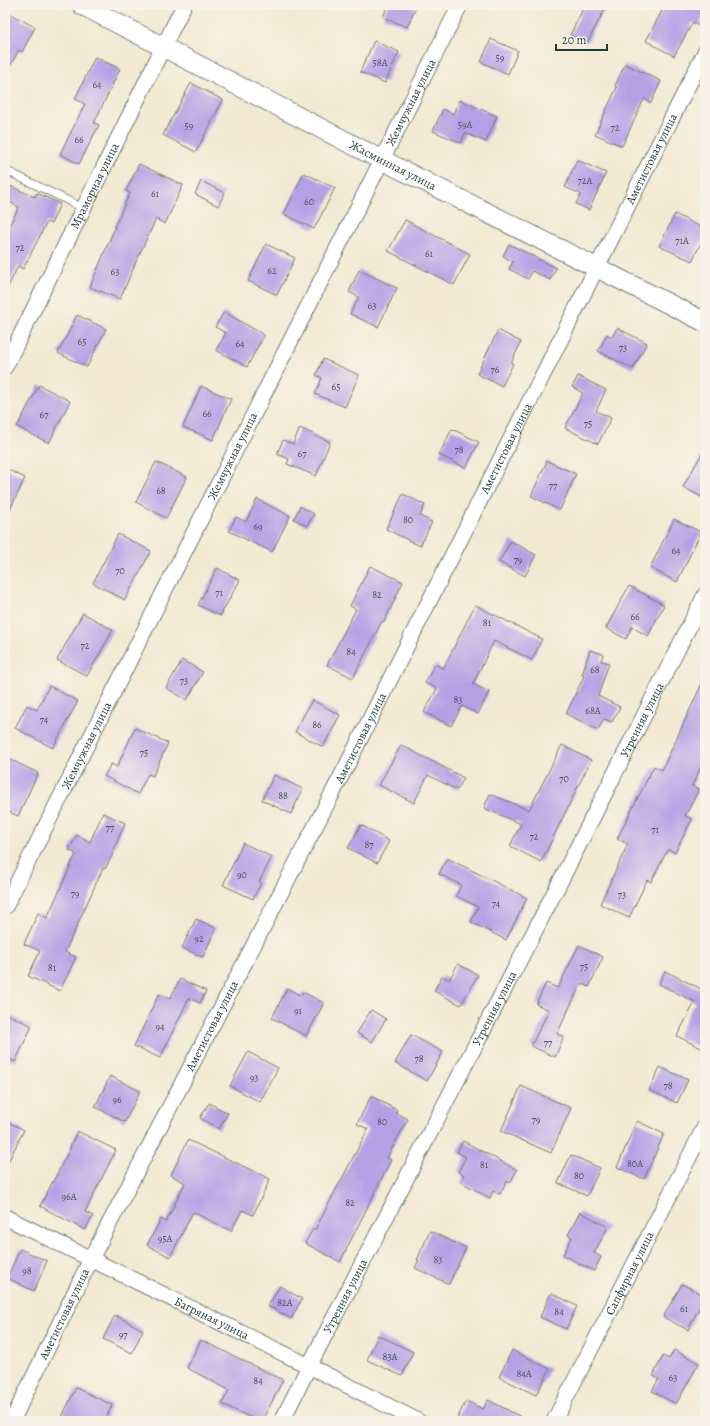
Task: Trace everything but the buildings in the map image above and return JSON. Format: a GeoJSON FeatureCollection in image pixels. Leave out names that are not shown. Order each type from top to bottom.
{"type":"FeatureCollection","features":[{"type":"Feature","properties":{"kind":"street","name":"Жасминная улица"},"geometry":{"type":"LineString","coordinates":[[82,5],[382,160],[705,322]]}},
{"type":"Feature","properties":{"kind":"street","name":"Мраморная улица"},"geometry":{"type":"LineString","coordinates":[[5,367],[184,5]]}},
{"type":"Feature","properties":{"kind":"street","name":"Жемчужная улица"},"geometry":{"type":"LineString","coordinates":[[5,907],[460,5]]}},
{"type":"Feature","properties":{"kind":"street","name":"Аметистовая улица"},"geometry":{"type":"LineString","coordinates":[[12,1421],[91,1259],[346,767],[705,52]]}},
{"type":"Feature","properties":{"kind":"street","name":"Утренняя улица"},"geometry":{"type":"LineString","coordinates":[[282,1421],[309,1366],[561,880],[705,595]]}},
{"type":"Feature","properties":{"kind":"street","name":"Сапфирная улица"},"geometry":{"type":"LineString","coordinates":[[554,1421],[705,1126]]}},
{"type":"Feature","properties":{"kind":"street","name":"Багряная улица"},"geometry":{"type":"LineString","coordinates":[[5,1218],[309,1366],[418,1421]]}},
{"type":"Feature","properties":{"kind":"lane"},"geometry":{"type":"LineString","coordinates":[[5,170],[83,208]]}}]}
